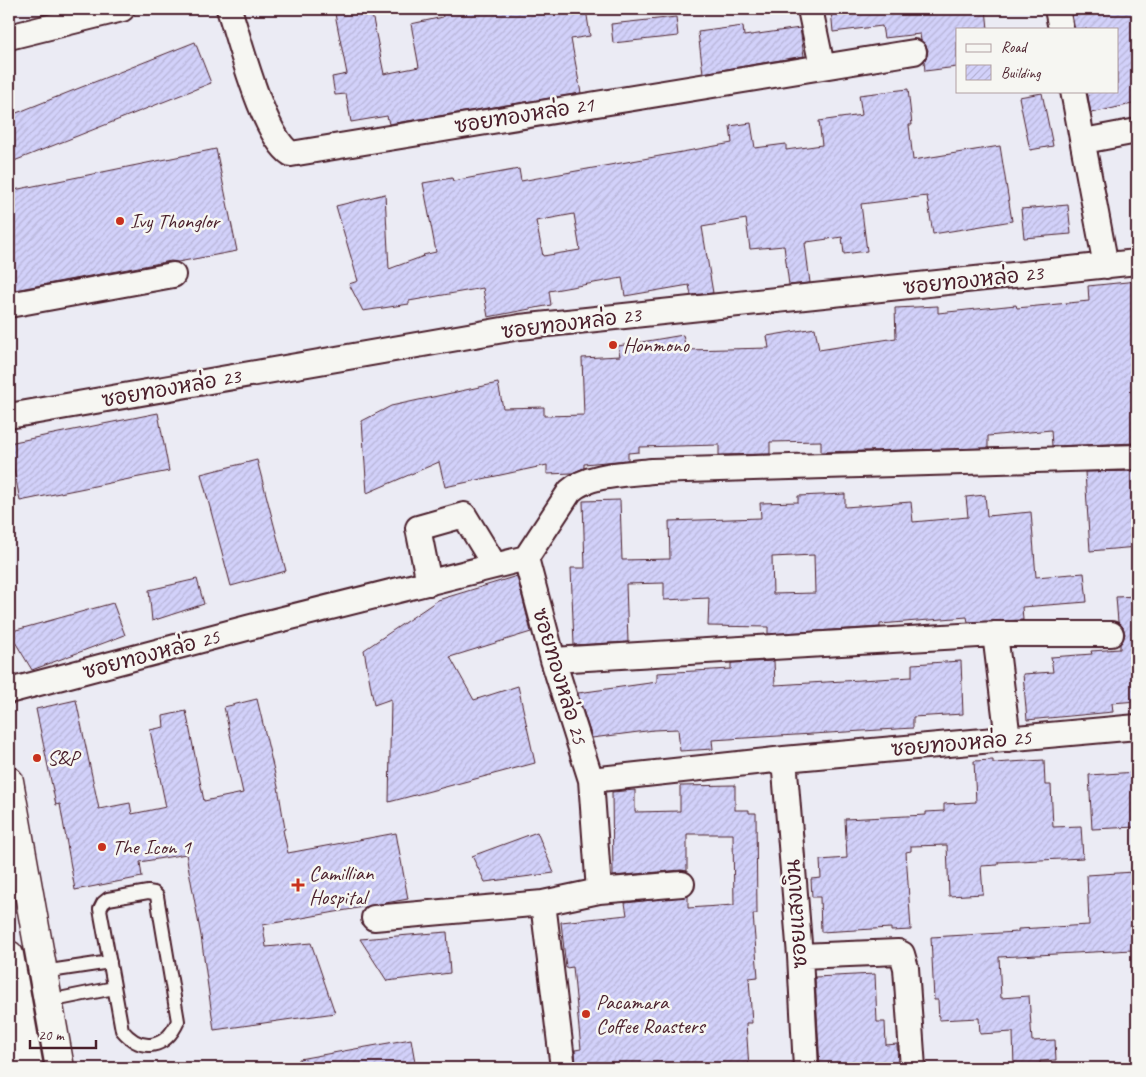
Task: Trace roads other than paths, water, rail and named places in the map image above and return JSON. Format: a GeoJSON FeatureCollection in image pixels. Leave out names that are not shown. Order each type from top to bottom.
{"type":"FeatureCollection","features":[{"type":"Feature","properties":{"kind":"main road"},"geometry":{"type":"LineString","coordinates":[[9,781],[60,1068]]}},
{"type":"Feature","properties":{"kind":"main road"},"geometry":{"type":"LineString","coordinates":[[28,1068],[11,966],[43,972]]}},
{"type":"Feature","properties":{"kind":"main road"},"geometry":{"type":"LineString","coordinates":[[18,1006],[48,1001]]}},
{"type":"Feature","properties":{"kind":"street"},"geometry":{"type":"LineString","coordinates":[[9,37],[122,9]]}},
{"type":"Feature","properties":{"kind":"street","name":"ซอยทองหล่อ 21"},"geometry":{"type":"LineString","coordinates":[[229,9],[258,99],[280,144],[292,154],[914,52]]}},
{"type":"Feature","properties":{"kind":"street"},"geometry":{"type":"LineString","coordinates":[[810,9],[822,66]]}},
{"type":"Feature","properties":{"kind":"street"},"geometry":{"type":"LineString","coordinates":[[1056,9],[1061,28]]}},
{"type":"Feature","properties":{"kind":"street"},"geometry":{"type":"LineString","coordinates":[[1073,92],[1084,141],[1106,266]]}},
{"type":"Feature","properties":{"kind":"street"},"geometry":{"type":"LineString","coordinates":[[1084,141],[1137,131]]}},
{"type":"Feature","properties":{"kind":"street","name":"ซอยทองหล่อ 23"},"geometry":{"type":"LineString","coordinates":[[9,416],[520,327],[1137,262]]}},
{"type":"Feature","properties":{"kind":"street"},"geometry":{"type":"LineString","coordinates":[[9,306],[172,275]]}},
{"type":"Feature","properties":{"kind":"street"},"geometry":{"type":"LineString","coordinates":[[526,558],[570,490],[577,484],[613,475],[652,471],[1137,457]]}},
{"type":"Feature","properties":{"kind":"street"},"geometry":{"type":"LineString","coordinates":[[429,582],[418,528],[464,515],[495,566]]}},
{"type":"Feature","properties":{"kind":"street","name":"ซอยทองหล่อ 25"},"geometry":{"type":"LineString","coordinates":[[9,691],[526,558],[553,660],[591,780],[784,759],[1137,727]]}},
{"type":"Feature","properties":{"kind":"street"},"geometry":{"type":"LineString","coordinates":[[995,634],[1008,739]]}},
{"type":"Feature","properties":{"kind":"street"},"geometry":{"type":"LineString","coordinates":[[553,660],[995,634],[1111,634]]}},
{"type":"Feature","properties":{"kind":"street","name":"ซอยแสงเงิน"},"geometry":{"type":"LineString","coordinates":[[784,759],[800,956],[806,1068]]}},
{"type":"Feature","properties":{"kind":"street"},"geometry":{"type":"LineString","coordinates":[[591,780],[599,891]]}},
{"type":"Feature","properties":{"kind":"street"},"geometry":{"type":"LineString","coordinates":[[374,918],[543,903],[599,891],[682,884]]}},
{"type":"Feature","properties":{"kind":"street"},"geometry":{"type":"LineString","coordinates":[[543,903],[563,1068]]}},
{"type":"Feature","properties":{"kind":"street"},"geometry":{"type":"LineString","coordinates":[[800,956],[898,952],[902,954],[906,968],[913,1068]]}},
{"type":"Feature","properties":{"kind":"lane"},"geometry":{"type":"LineString","coordinates":[[148,892],[154,893],[157,896],[178,1021],[175,1029],[162,1042],[154,1046],[144,1045],[128,1037],[122,1030],[110,962],[100,908],[103,903],[108,899],[148,892]]}},
{"type":"Feature","properties":{"kind":"lane"},"geometry":{"type":"LineString","coordinates":[[43,972],[110,962]]}},
{"type":"Feature","properties":{"kind":"lane"},"geometry":{"type":"LineString","coordinates":[[48,1001],[114,988]]}},
{"type":"Feature","properties":{"kind":"place","name":"Ivy Thonglor"},"geometry":{"type":"Point","coordinates":[120,221]}},
{"type":"Feature","properties":{"kind":"place","name":"Honmono"},"geometry":{"type":"Point","coordinates":[613,345]}},
{"type":"Feature","properties":{"kind":"place","name":"S&P"},"geometry":{"type":"Point","coordinates":[37,758]}},
{"type":"Feature","properties":{"kind":"place","name":"The Icon 1"},"geometry":{"type":"Point","coordinates":[102,847]}},
{"type":"Feature","properties":{"kind":"place","name":"Camillian Hospital"},"geometry":{"type":"Point","coordinates":[298,885]}},
{"type":"Feature","properties":{"kind":"place","name":"Pacamara Coffee Roasters"},"geometry":{"type":"Point","coordinates":[586,1014]}}]}
